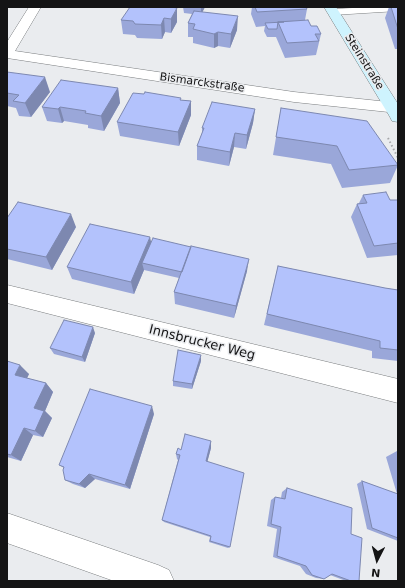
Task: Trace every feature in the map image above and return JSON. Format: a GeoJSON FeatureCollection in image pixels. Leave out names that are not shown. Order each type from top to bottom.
{"type":"FeatureCollection","features":[{"type":"Feature","properties":{"kind":"main road","name":"Steinstraße"},"geometry":{"type":"LineString","coordinates":[[331,10],[396,111]]}},
{"type":"Feature","properties":{"kind":"street"},"geometry":{"type":"LineString","coordinates":[[7,54],[35,7]]}},
{"type":"Feature","properties":{"kind":"street","name":"Bismarckstraße"},"geometry":{"type":"LineString","coordinates":[[7,54],[396,111]]}},
{"type":"Feature","properties":{"kind":"street","name":"Innsbrucker Weg"},"geometry":{"type":"LineString","coordinates":[[7,294],[398,391]]}},
{"type":"Feature","properties":{"kind":"street"},"geometry":{"type":"LineString","coordinates":[[7,528],[158,581]]}},
{"type":"Feature","properties":{"kind":"lane"},"geometry":{"type":"LineString","coordinates":[[331,10],[398,8]]}},
{"type":"Feature","properties":{"kind":"building"},"geometry":{"type":"Polygon","coordinates":[[[130,7],[177,8],[171,19],[164,18],[161,25],[135,24],[133,21],[121,20],[130,7]]]}},
{"type":"Feature","properties":{"kind":"building"},"geometry":{"type":"Polygon","coordinates":[[[255,7],[306,7],[307,9],[257,12],[255,7]]]}},
{"type":"Feature","properties":{"kind":"building"},"geometry":{"type":"Polygon","coordinates":[[[391,7],[398,7],[398,29],[391,7]]]}},
{"type":"Feature","properties":{"kind":"building"},"geometry":{"type":"Polygon","coordinates":[[[194,11],[238,16],[231,34],[218,32],[214,34],[193,29],[195,24],[188,23],[194,11]]]}},
{"type":"Feature","properties":{"kind":"building"},"geometry":{"type":"Polygon","coordinates":[[[308,20],[311,26],[317,26],[321,34],[315,34],[319,41],[287,43],[278,22],[308,20]]]}},
{"type":"Feature","properties":{"kind":"building"},"geometry":{"type":"Polygon","coordinates":[[[278,22],[277,29],[268,29],[265,23],[278,22]]]}},
{"type":"Feature","properties":{"kind":"building"},"geometry":{"type":"Polygon","coordinates":[[[7,72],[45,77],[25,103],[13,101],[19,95],[7,93],[7,72]]]}},
{"type":"Feature","properties":{"kind":"building"},"geometry":{"type":"Polygon","coordinates":[[[61,80],[118,88],[101,116],[85,113],[86,111],[60,107],[58,109],[42,107],[61,80]]]}},
{"type":"Feature","properties":{"kind":"building"},"geometry":{"type":"Polygon","coordinates":[[[145,92],[191,101],[178,132],[117,122],[133,93],[144,94],[145,92]]]}},
{"type":"Feature","properties":{"kind":"building"},"geometry":{"type":"Polygon","coordinates":[[[212,102],[255,109],[247,135],[235,133],[230,152],[197,146],[212,102]]]}},
{"type":"Feature","properties":{"kind":"building"},"geometry":{"type":"Polygon","coordinates":[[[281,108],[367,121],[398,165],[349,170],[337,146],[276,137],[281,108]]]}},
{"type":"Feature","properties":{"kind":"building"},"geometry":{"type":"Polygon","coordinates":[[[386,192],[390,200],[398,200],[398,243],[374,246],[357,204],[367,203],[363,195],[386,192]]]}},
{"type":"Feature","properties":{"kind":"building"},"geometry":{"type":"Polygon","coordinates":[[[18,202],[71,214],[46,257],[7,249],[7,218],[18,202]]]}},
{"type":"Feature","properties":{"kind":"building"},"geometry":{"type":"Polygon","coordinates":[[[90,224],[150,237],[131,282],[67,267],[90,224]]]}},
{"type":"Feature","properties":{"kind":"building"},"geometry":{"type":"Polygon","coordinates":[[[153,238],[191,247],[182,272],[142,263],[153,238]]]}},
{"type":"Feature","properties":{"kind":"building"},"geometry":{"type":"Polygon","coordinates":[[[191,246],[249,259],[236,306],[174,292],[191,246]]]}},
{"type":"Feature","properties":{"kind":"building"},"geometry":{"type":"Polygon","coordinates":[[[278,266],[398,290],[398,350],[380,348],[380,341],[267,314],[278,266]]]}},
{"type":"Feature","properties":{"kind":"building"},"geometry":{"type":"Polygon","coordinates":[[[64,320],[93,327],[82,357],[50,348],[64,320]]]}},
{"type":"Feature","properties":{"kind":"building"},"geometry":{"type":"Polygon","coordinates":[[[178,350],[201,355],[192,384],[173,381],[178,350]]]}},
{"type":"Feature","properties":{"kind":"building"},"geometry":{"type":"Polygon","coordinates":[[[7,361],[20,365],[15,375],[46,383],[34,408],[44,411],[35,431],[24,428],[11,455],[7,454],[7,361]]]}},
{"type":"Feature","properties":{"kind":"building"},"geometry":{"type":"Polygon","coordinates":[[[90,389],[152,406],[125,485],[89,474],[79,484],[65,480],[63,470],[64,467],[59,465],[90,389]]]}},
{"type":"Feature","properties":{"kind":"building"},"geometry":{"type":"Polygon","coordinates":[[[185,434],[211,441],[206,461],[244,473],[230,547],[210,541],[211,536],[162,520],[180,455],[176,454],[178,448],[181,450],[185,434]]]}},
{"type":"Feature","properties":{"kind":"building"},"geometry":{"type":"Polygon","coordinates":[[[362,481],[398,494],[398,538],[372,528],[362,481]]]}},
{"type":"Feature","properties":{"kind":"building"},"geometry":{"type":"Polygon","coordinates":[[[287,488],[352,508],[351,534],[362,538],[359,581],[351,581],[332,574],[324,579],[312,575],[306,566],[277,556],[281,527],[271,524],[275,497],[285,499],[287,488]]]}}]}
